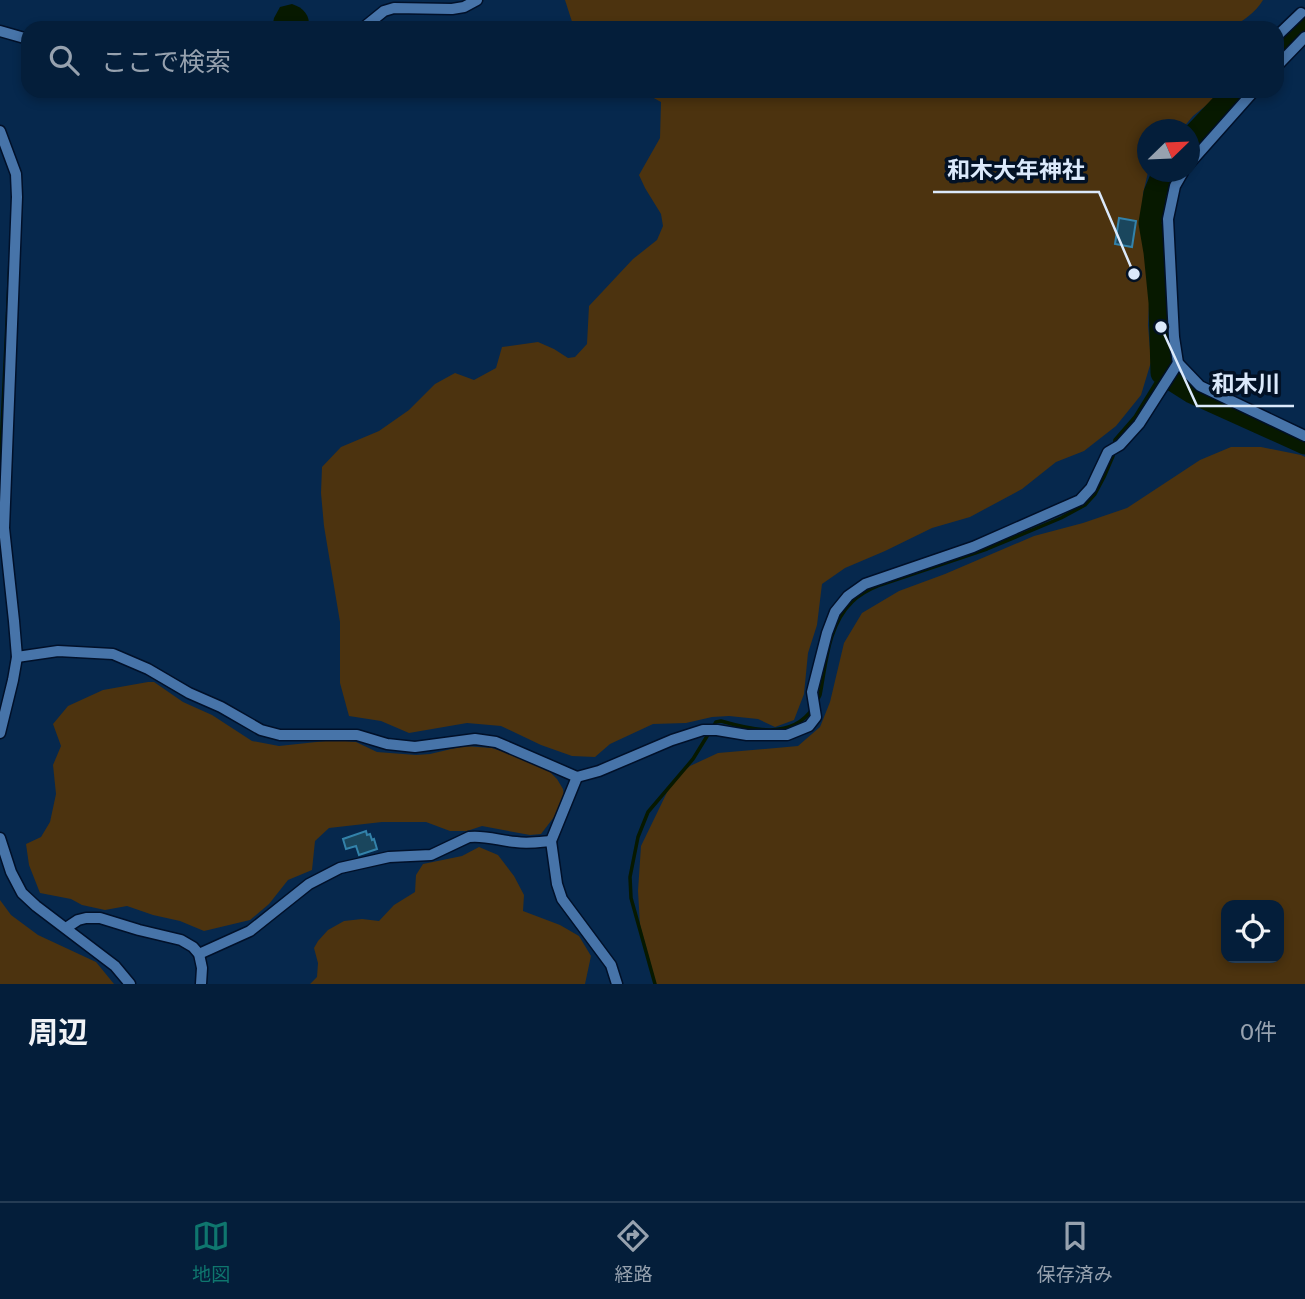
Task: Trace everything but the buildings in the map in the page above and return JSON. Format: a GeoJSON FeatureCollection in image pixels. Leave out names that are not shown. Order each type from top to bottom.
{"type":"FeatureCollection","features":[{"type":"Feature","properties":{"kind":"street"},"geometry":{"type":"LineString","coordinates":[[372,21],[384,11],[394,8],[452,9],[477,0]]}},
{"type":"Feature","properties":{"kind":"street"},"geometry":{"type":"LineString","coordinates":[[1284,29],[1301,13]]}},
{"type":"Feature","properties":{"kind":"street"},"geometry":{"type":"LineString","coordinates":[[0,31],[21,36]]}},
{"type":"Feature","properties":{"kind":"street"},"geometry":{"type":"LineString","coordinates":[[1284,55],[1305,37]]}},
{"type":"Feature","properties":{"kind":"street"},"geometry":{"type":"LineString","coordinates":[[1200,151],[1248,98]]}},
{"type":"Feature","properties":{"kind":"street"},"geometry":{"type":"LineString","coordinates":[[0,131],[16,174],[17,197],[4,528],[16,657],[0,733]]}},
{"type":"Feature","properties":{"kind":"street"},"geometry":{"type":"LineString","coordinates":[[16,657],[58,651],[113,654],[148,669],[261,730],[280,735],[357,735],[387,744],[415,747],[475,739],[496,742],[577,776],[599,771],[672,740],[704,730],[747,735],[787,735],[809,726],[814,720],[812,692],[827,633],[835,612],[848,596],[865,584],[973,547],[1074,504],[1091,488],[1108,452],[1120,446],[1139,424],[1176,366],[1168,219],[1177,182]]}},
{"type":"Feature","properties":{"kind":"street"},"geometry":{"type":"LineString","coordinates":[[1176,366],[1200,386],[1305,436]]}},
{"type":"Feature","properties":{"kind":"street"},"geometry":{"type":"LineString","coordinates":[[577,776],[551,841],[557,884],[562,898],[611,965],[617,984]]}},
{"type":"Feature","properties":{"kind":"street"},"geometry":{"type":"LineString","coordinates":[[199,954],[250,931],[309,884],[340,868],[389,857],[431,855],[469,837],[495,838],[517,843],[551,841]]}},
{"type":"Feature","properties":{"kind":"street"},"geometry":{"type":"LineString","coordinates":[[0,838],[11,872],[22,893],[114,966],[130,984]]}},
{"type":"Feature","properties":{"kind":"street"},"geometry":{"type":"LineString","coordinates":[[66,928],[78,920],[100,918],[181,940],[199,954],[201,984]]}},
{"type":"Feature","properties":{"kind":"shaded area"},"geometry":{"type":"Polygon","coordinates":[[[565,0],[1263,0],[1240,21],[572,21],[565,0]]]}},
{"type":"Feature","properties":{"kind":"shaded area"},"geometry":{"type":"Polygon","coordinates":[[[292,4],[305,13],[308,21],[273,21],[280,7],[292,4]]]}},
{"type":"Feature","properties":{"kind":"shaded area"},"geometry":{"type":"Polygon","coordinates":[[[654,98],[1215,98],[1190,119],[1137,119],[1137,182],[1146,182],[1142,222],[1150,284],[1148,325],[1151,362],[1141,395],[1116,426],[1084,451],[1056,462],[1022,489],[970,517],[932,528],[845,568],[822,584],[817,625],[808,653],[804,694],[794,720],[775,727],[758,719],[729,716],[686,723],[653,724],[610,744],[595,757],[572,756],[501,726],[467,723],[409,733],[381,721],[349,716],[340,683],[340,622],[324,526],[322,467],[341,447],[379,431],[409,410],[435,384],[455,373],[474,380],[496,368],[502,347],[538,342],[568,358],[575,357],[587,344],[589,306],[633,259],[657,240],[663,226],[661,214],[639,175],[660,138],[661,102],[654,98]]]}},
{"type":"Feature","properties":{"kind":"shaded area"},"geometry":{"type":"Polygon","coordinates":[[[1231,447],[1261,447],[1305,457],[1305,984],[656,984],[640,925],[638,891],[641,846],[673,780],[690,766],[718,753],[798,746],[820,727],[830,702],[844,643],[862,613],[899,591],[1034,536],[1127,508],[1200,460],[1231,447]]]}},
{"type":"Feature","properties":{"kind":"shaded area"},"geometry":{"type":"Polygon","coordinates":[[[154,682],[183,702],[212,715],[252,741],[279,746],[335,740],[356,742],[377,752],[416,755],[464,746],[492,748],[546,768],[557,779],[564,796],[554,817],[541,834],[530,835],[482,826],[467,831],[450,831],[426,822],[382,822],[329,828],[315,841],[312,870],[288,880],[269,904],[250,920],[204,931],[127,906],[105,910],[40,893],[29,865],[26,844],[41,837],[50,822],[56,794],[53,765],[61,746],[53,724],[68,706],[103,690],[154,682]]]}},
{"type":"Feature","properties":{"kind":"shaded area"},"geometry":{"type":"Polygon","coordinates":[[[479,847],[498,855],[514,876],[524,895],[523,911],[560,925],[579,936],[591,956],[585,984],[310,984],[317,977],[318,963],[314,948],[328,930],[344,921],[379,921],[394,905],[415,892],[416,875],[423,864],[462,856],[479,847]]]}},
{"type":"Feature","properties":{"kind":"shaded area"},"geometry":{"type":"Polygon","coordinates":[[[0,900],[11,915],[38,935],[96,962],[114,984],[0,984],[0,900]]]}},
{"type":"Feature","properties":{"kind":"waterway"},"geometry":{"type":"LineString","coordinates":[[1284,41],[1305,20]]}},
{"type":"Feature","properties":{"kind":"waterway"},"geometry":{"type":"LineString","coordinates":[[1200,128],[1228,98]]}},
{"type":"Feature","properties":{"kind":"waterway"},"geometry":{"type":"LineString","coordinates":[[1160,182],[1150,223],[1160,302],[1162,373],[1192,392],[1305,443]]}},
{"type":"Feature","properties":{"kind":"waterway"},"geometry":{"type":"LineString","coordinates":[[0,468],[10,261]]}},
{"type":"Feature","properties":{"kind":"waterway"},"geometry":{"type":"LineString","coordinates":[[817,701],[833,633],[844,611],[852,602],[876,587],[987,549],[1085,505],[1104,477],[1113,456],[1115,440],[1135,417],[1162,373]]}},
{"type":"Feature","properties":{"kind":"waterway"},"geometry":{"type":"LineString","coordinates":[[713,727],[716,722],[721,721],[758,729],[783,729],[794,725],[813,708]]}},
{"type":"Feature","properties":{"kind":"waterway"},"geometry":{"type":"LineString","coordinates":[[655,984],[631,898],[630,877],[638,837],[648,812],[693,759],[709,733]]}},
{"type":"Feature","properties":{"kind":"place","name":"和木大年神社"},"geometry":{"type":"Point","coordinates":[1134,274]}},
{"type":"Feature","properties":{"kind":"place","name":"和木川"},"geometry":{"type":"Point","coordinates":[1161,327]}}]}
